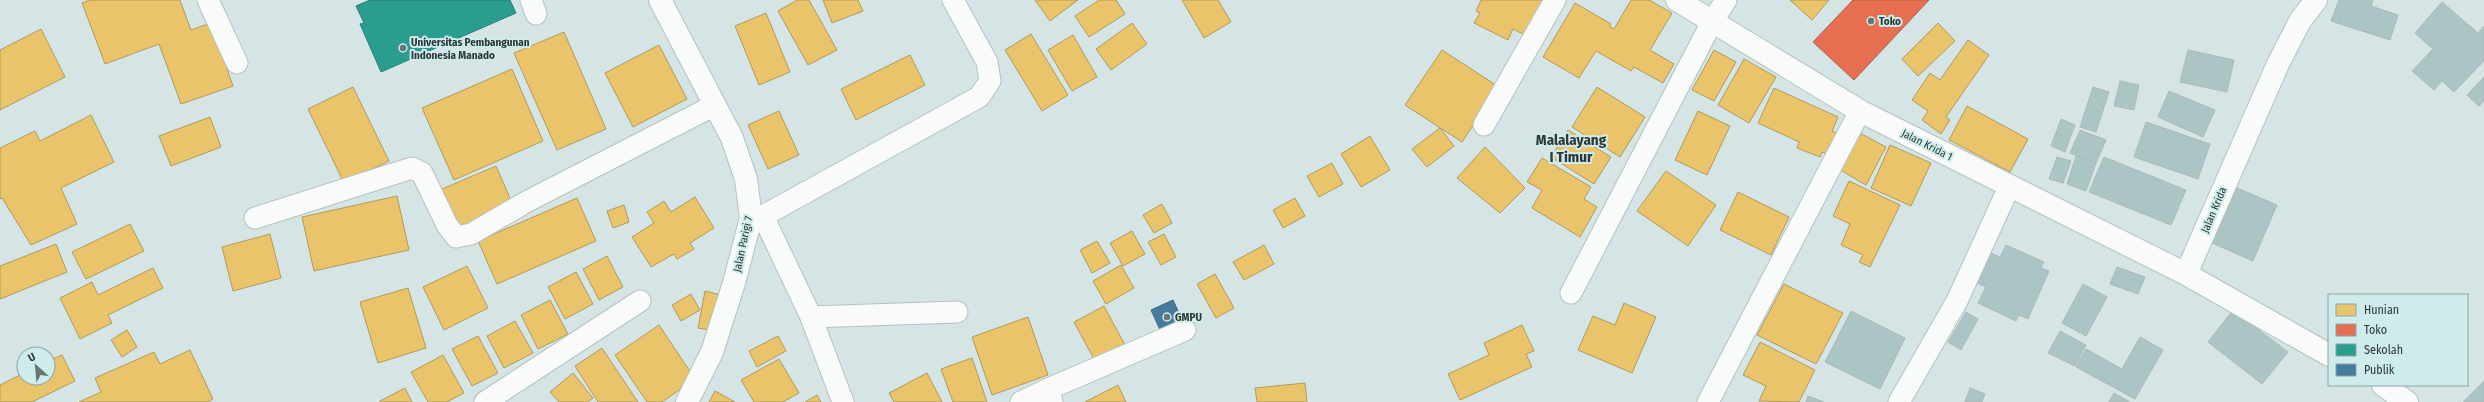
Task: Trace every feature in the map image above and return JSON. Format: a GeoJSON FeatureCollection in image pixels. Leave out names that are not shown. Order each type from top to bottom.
{"type":"FeatureCollection","features":[{"type":"Feature","properties":{"kind":"street"},"geometry":{"type":"LineString","coordinates":[[208,0],[237,63]]}},
{"type":"Feature","properties":{"kind":"street","name":"Jalan Parigi 7"},"geometry":{"type":"LineString","coordinates":[[660,0],[715,105],[741,160],[757,217],[712,352],[687,402]]}},
{"type":"Feature","properties":{"kind":"street"},"geometry":{"type":"LineString","coordinates":[[843,402],[811,317],[757,217],[979,97],[990,81],[987,62],[953,0]]}},
{"type":"Feature","properties":{"kind":"street"},"geometry":{"type":"LineString","coordinates":[[1484,125],[1555,0]]}},
{"type":"Feature","properties":{"kind":"street","name":"Jalan Krida 1"},"geometry":{"type":"LineString","coordinates":[[1677,0],[1860,111],[2009,187],[2186,274]]}},
{"type":"Feature","properties":{"kind":"street"},"geometry":{"type":"LineString","coordinates":[[1571,293],[1712,22],[1726,0]]}},
{"type":"Feature","properties":{"kind":"street","name":"Jalan Krida"},"geometry":{"type":"LineString","coordinates":[[2186,274],[2278,64],[2300,21],[2316,0]]}},
{"type":"Feature","properties":{"kind":"street"},"geometry":{"type":"LineString","coordinates":[[255,218],[412,168],[422,173],[446,225],[456,237],[464,236],[471,234],[528,202],[715,105]]}},
{"type":"Feature","properties":{"kind":"street"},"geometry":{"type":"LineString","coordinates":[[1708,402],[1860,111]]}},
{"type":"Feature","properties":{"kind":"street"},"geometry":{"type":"LineString","coordinates":[[1899,402],[1957,301],[2009,187]]}},
{"type":"Feature","properties":{"kind":"street"},"geometry":{"type":"LineString","coordinates":[[2186,274],[2328,354]]}},
{"type":"Feature","properties":{"kind":"street"},"geometry":{"type":"LineString","coordinates":[[485,402],[640,301]]}},
{"type":"Feature","properties":{"kind":"street"},"geometry":{"type":"LineString","coordinates":[[811,317],[957,312]]}},
{"type":"Feature","properties":{"kind":"street"},"geometry":{"type":"LineString","coordinates":[[1021,402],[1049,396],[1185,330]]}},
{"type":"Feature","properties":{"kind":"street"},"geometry":{"type":"LineString","coordinates":[[2384,386],[2407,402]]}},
{"type":"Feature","properties":{"kind":"building: Hunian"},"geometry":{"type":"Polygon","coordinates":[[[90,0],[180,0],[191,30],[211,23],[233,86],[181,104],[159,44],[105,64],[82,3],[90,0]]]}},
{"type":"Feature","properties":{"kind":"building: Hunian"},"geometry":{"type":"Polygon","coordinates":[[[797,0],[809,0],[837,50],[808,65],[778,11],[797,0]]]}},
{"type":"Feature","properties":{"kind":"building: Hunian"},"geometry":{"type":"Polygon","coordinates":[[[823,0],[858,0],[863,11],[832,23],[823,0]]]}},
{"type":"Feature","properties":{"kind":"building: Hunian"},"geometry":{"type":"Polygon","coordinates":[[[1035,0],[1078,0],[1050,21],[1035,0]]]}},
{"type":"Feature","properties":{"kind":"building: Hunian"},"geometry":{"type":"Polygon","coordinates":[[[1099,0],[1116,0],[1125,14],[1089,37],[1075,16],[1099,0]]]}},
{"type":"Feature","properties":{"kind":"building: Hunian"},"geometry":{"type":"Polygon","coordinates":[[[1182,0],[1218,0],[1231,22],[1204,38],[1182,0]]]}},
{"type":"Feature","properties":{"kind":"building: Hunian"},"geometry":{"type":"Polygon","coordinates":[[[1481,0],[1545,0],[1527,36],[1513,29],[1508,40],[1474,23],[1480,13],[1476,11],[1481,0]]]}},
{"type":"Feature","properties":{"kind":"building: Hunian"},"geometry":{"type":"Polygon","coordinates":[[[1631,0],[1649,0],[1672,13],[1650,50],[1674,64],[1663,83],[1634,67],[1631,71],[1596,51],[1579,78],[1543,57],[1575,3],[1611,24],[1609,26],[1614,29],[1631,0]]]}},
{"type":"Feature","properties":{"kind":"building: Hunian"},"geometry":{"type":"Polygon","coordinates":[[[1790,0],[1829,0],[1812,20],[1790,0]]]}},
{"type":"Feature","properties":{"kind":"building: Hunian"},"geometry":{"type":"Polygon","coordinates":[[[766,13],[790,72],[759,85],[735,26],[766,13]]]}},
{"type":"Feature","properties":{"kind":"building: Hunian"},"geometry":{"type":"Polygon","coordinates":[[[1132,23],[1147,44],[1111,70],[1096,49],[1132,23]]]}},
{"type":"Feature","properties":{"kind":"building: Hunian"},"geometry":{"type":"Polygon","coordinates":[[[1938,23],[1955,41],[1918,76],[1902,59],[1938,23]]]}},
{"type":"Feature","properties":{"kind":"building: Hunian"},"geometry":{"type":"Polygon","coordinates":[[[41,29],[65,77],[0,110],[0,50],[41,29]]]}},
{"type":"Feature","properties":{"kind":"building: Hunian"},"geometry":{"type":"Polygon","coordinates":[[[564,32],[606,129],[557,150],[514,53],[564,32]]]}},
{"type":"Feature","properties":{"kind":"building: Hunian"},"geometry":{"type":"Polygon","coordinates":[[[1031,34],[1068,95],[1042,111],[1005,50],[1031,34]]]}},
{"type":"Feature","properties":{"kind":"building: Hunian"},"geometry":{"type":"Polygon","coordinates":[[[1073,35],[1097,77],[1072,91],[1048,50],[1073,35]]]}},
{"type":"Feature","properties":{"kind":"building: Hunian"},"geometry":{"type":"Polygon","coordinates":[[[1968,40],[1989,55],[1946,117],[1950,120],[1941,134],[1922,120],[1928,111],[1912,100],[1930,73],[1940,80],[1968,40]]]}},
{"type":"Feature","properties":{"kind":"building: Hunian"},"geometry":{"type":"Polygon","coordinates":[[[659,45],[687,99],[633,127],[605,73],[659,45]]]}},
{"type":"Feature","properties":{"kind":"building: Hunian"},"geometry":{"type":"Polygon","coordinates":[[[1442,50],[1499,87],[1462,142],[1405,105],[1442,50]]]}},
{"type":"Feature","properties":{"kind":"building: Hunian"},"geometry":{"type":"Polygon","coordinates":[[[1714,50],[1736,62],[1714,101],[1692,90],[1714,50]]]}},
{"type":"Feature","properties":{"kind":"building: Hunian"},"geometry":{"type":"Polygon","coordinates":[[[910,55],[925,85],[856,120],[841,89],[910,55]]]}},
{"type":"Feature","properties":{"kind":"building: Hunian"},"geometry":{"type":"Polygon","coordinates":[[[1744,59],[1776,77],[1749,123],[1718,105],[1744,59]]]}},
{"type":"Feature","properties":{"kind":"building: Hunian"},"geometry":{"type":"Polygon","coordinates":[[[512,69],[543,141],[454,180],[422,108],[512,69]]]}},
{"type":"Feature","properties":{"kind":"building: Hunian"},"geometry":{"type":"Polygon","coordinates":[[[353,87],[389,161],[344,183],[308,109],[353,87]]]}},
{"type":"Feature","properties":{"kind":"building: Hunian"},"geometry":{"type":"Polygon","coordinates":[[[1597,87],[1645,117],[1620,157],[1572,127],[1597,87]]]}},
{"type":"Feature","properties":{"kind":"building: Hunian"},"geometry":{"type":"Polygon","coordinates":[[[1774,88],[1838,117],[1832,131],[1840,134],[1831,155],[1822,152],[1820,157],[1797,148],[1799,142],[1758,123],[1774,88]]]}},
{"type":"Feature","properties":{"kind":"building: Hunian"},"geometry":{"type":"Polygon","coordinates":[[[1967,106],[2028,139],[2010,172],[1949,140],[1967,106]]]}},
{"type":"Feature","properties":{"kind":"building: Hunian"},"geometry":{"type":"Polygon","coordinates":[[[779,111],[799,155],[768,169],[748,125],[779,111]]]}},
{"type":"Feature","properties":{"kind":"building: Hunian"},"geometry":{"type":"Polygon","coordinates":[[[1698,111],[1730,126],[1707,175],[1675,160],[1698,111]]]}},
{"type":"Feature","properties":{"kind":"building: Hunian"},"geometry":{"type":"Polygon","coordinates":[[[91,115],[114,162],[61,188],[77,224],[31,245],[2,198],[0,199],[0,148],[35,131],[40,141],[91,115]]]}},
{"type":"Feature","properties":{"kind":"building: Hunian"},"geometry":{"type":"Polygon","coordinates":[[[210,117],[221,147],[171,166],[159,136],[210,117]]]}},
{"type":"Feature","properties":{"kind":"building: Hunian"},"geometry":{"type":"Polygon","coordinates":[[[1440,128],[1454,146],[1427,167],[1412,149],[1440,128]]]}},
{"type":"Feature","properties":{"kind":"building: Hunian"},"geometry":{"type":"Polygon","coordinates":[[[1568,130],[1611,157],[1594,184],[1551,157],[1568,130]]]}},
{"type":"Feature","properties":{"kind":"building: Hunian"},"geometry":{"type":"Polygon","coordinates":[[[1856,131],[1886,147],[1866,185],[1837,168],[1856,131]]]}},
{"type":"Feature","properties":{"kind":"building: Hunian"},"geometry":{"type":"Polygon","coordinates":[[[1370,136],[1390,170],[1361,187],[1341,154],[1370,136]]]}},
{"type":"Feature","properties":{"kind":"building: Hunian"},"geometry":{"type":"Polygon","coordinates":[[[1890,145],[1931,163],[1911,206],[1871,188],[1890,145]]]}},
{"type":"Feature","properties":{"kind":"building: Hunian"},"geometry":{"type":"Polygon","coordinates":[[[1485,147],[1525,188],[1500,213],[1457,178],[1485,147]]]}},
{"type":"Feature","properties":{"kind":"building: Hunian"},"geometry":{"type":"Polygon","coordinates":[[[1542,158],[1591,187],[1584,199],[1597,207],[1580,237],[1532,208],[1542,190],[1527,182],[1542,158]]]}},
{"type":"Feature","properties":{"kind":"building: Hunian"},"geometry":{"type":"Polygon","coordinates":[[[1332,163],[1343,184],[1319,197],[1307,176],[1332,163]]]}},
{"type":"Feature","properties":{"kind":"building: Hunian"},"geometry":{"type":"Polygon","coordinates":[[[496,166],[513,205],[458,228],[442,189],[496,166]]]}},
{"type":"Feature","properties":{"kind":"building: Hunian"},"geometry":{"type":"Polygon","coordinates":[[[1666,171],[1716,205],[1688,246],[1637,211],[1666,171]]]}},
{"type":"Feature","properties":{"kind":"building: Hunian"},"geometry":{"type":"Polygon","coordinates":[[[1849,181],[1900,205],[1870,267],[1859,262],[1863,255],[1841,245],[1850,224],[1833,216],[1849,181]]]}},
{"type":"Feature","properties":{"kind":"building: Hunian"},"geometry":{"type":"Polygon","coordinates":[[[1738,192],[1789,217],[1771,255],[1720,230],[1738,192]]]}},
{"type":"Feature","properties":{"kind":"building: Hunian"},"geometry":{"type":"Polygon","coordinates":[[[397,196],[409,250],[314,271],[302,217],[397,196]]]}},
{"type":"Feature","properties":{"kind":"building: Hunian"},"geometry":{"type":"Polygon","coordinates":[[[695,197],[714,228],[690,243],[694,249],[677,259],[674,254],[651,267],[632,237],[654,223],[647,212],[664,201],[671,212],[695,197]]]}},
{"type":"Feature","properties":{"kind":"building: Hunian"},"geometry":{"type":"Polygon","coordinates":[[[577,198],[596,241],[497,284],[478,241],[577,198]]]}},
{"type":"Feature","properties":{"kind":"building: Hunian"},"geometry":{"type":"Polygon","coordinates":[[[1295,198],[1305,216],[1283,228],[1273,210],[1295,198]]]}},
{"type":"Feature","properties":{"kind":"building: Hunian"},"geometry":{"type":"Polygon","coordinates":[[[1162,204],[1172,223],[1154,233],[1143,215],[1162,204]]]}},
{"type":"Feature","properties":{"kind":"building: Hunian"},"geometry":{"type":"Polygon","coordinates":[[[624,205],[629,222],[613,228],[607,211],[624,205]]]}},
{"type":"Feature","properties":{"kind":"building: Hunian"},"geometry":{"type":"Polygon","coordinates":[[[130,224],[144,251],[86,279],[72,252],[130,224]]]}},
{"type":"Feature","properties":{"kind":"building: Hunian"},"geometry":{"type":"Polygon","coordinates":[[[1132,231],[1145,254],[1123,266],[1110,243],[1132,231]]]}},
{"type":"Feature","properties":{"kind":"building: Hunian"},"geometry":{"type":"Polygon","coordinates":[[[270,234],[281,278],[233,291],[222,247],[270,234]]]}},
{"type":"Feature","properties":{"kind":"building: Hunian"},"geometry":{"type":"Polygon","coordinates":[[[1164,234],[1176,257],[1161,265],[1148,242],[1164,234]]]}},
{"type":"Feature","properties":{"kind":"building: Hunian"},"geometry":{"type":"Polygon","coordinates":[[[1097,241],[1110,263],[1092,273],[1080,250],[1097,241]]]}},
{"type":"Feature","properties":{"kind":"building: Hunian"},"geometry":{"type":"Polygon","coordinates":[[[56,244],[67,272],[0,299],[0,266],[56,244]]]}},
{"type":"Feature","properties":{"kind":"building: Hunian"},"geometry":{"type":"Polygon","coordinates":[[[1264,245],[1274,264],[1244,280],[1233,262],[1264,245]]]}},
{"type":"Feature","properties":{"kind":"building: Hunian"},"geometry":{"type":"Polygon","coordinates":[[[607,256],[623,287],[599,300],[583,269],[607,256]]]}},
{"type":"Feature","properties":{"kind":"building: Hunian"},"geometry":{"type":"Polygon","coordinates":[[[1121,265],[1134,288],[1106,304],[1093,281],[1121,265]]]}},
{"type":"Feature","properties":{"kind":"building: Hunian"},"geometry":{"type":"Polygon","coordinates":[[[467,266],[488,308],[444,330],[423,287],[467,266]]]}},
{"type":"Feature","properties":{"kind":"building: Hunian"},"geometry":{"type":"Polygon","coordinates":[[[153,268],[163,288],[108,315],[112,323],[80,339],[60,298],[92,282],[98,295],[153,268]]]}},
{"type":"Feature","properties":{"kind":"building: Hunian"},"geometry":{"type":"Polygon","coordinates":[[[576,272],[593,304],[565,319],[548,287],[576,272]]]}},
{"type":"Feature","properties":{"kind":"building: Hunian"},"geometry":{"type":"Polygon","coordinates":[[[1215,274],[1234,308],[1216,318],[1197,284],[1215,274]]]}},
{"type":"Feature","properties":{"kind":"building: Hunian"},"geometry":{"type":"Polygon","coordinates":[[[1784,284],[1843,313],[1816,364],[1757,335],[1784,284]]]}},
{"type":"Feature","properties":{"kind":"building: Hunian"},"geometry":{"type":"Polygon","coordinates":[[[408,288],[426,348],[378,363],[360,302],[408,288]]]}},
{"type":"Feature","properties":{"kind":"building: Hunian"},"geometry":{"type":"Polygon","coordinates":[[[705,291],[721,295],[714,331],[698,328],[705,291]]]}},
{"type":"Feature","properties":{"kind":"building: Hunian"},"geometry":{"type":"Polygon","coordinates":[[[691,294],[700,310],[681,321],[672,305],[691,294]]]}},
{"type":"Feature","properties":{"kind":"building: Hunian"},"geometry":{"type":"Polygon","coordinates":[[[550,300],[568,334],[538,349],[521,315],[550,300]]]}},
{"type":"Feature","properties":{"kind":"building: Hunian"},"geometry":{"type":"Polygon","coordinates":[[[1624,303],[1656,317],[1632,373],[1578,350],[1593,316],[1615,325],[1624,303]]]}},
{"type":"Feature","properties":{"kind":"building: Hunian"},"geometry":{"type":"Polygon","coordinates":[[[1104,306],[1125,345],[1095,361],[1074,322],[1104,306]]]}},
{"type":"Feature","properties":{"kind":"building: Hunian"},"geometry":{"type":"Polygon","coordinates":[[[1028,317],[1048,375],[992,395],[972,337],[1028,317]]]}},
{"type":"Feature","properties":{"kind":"building: Hunian"},"geometry":{"type":"Polygon","coordinates":[[[515,321],[533,353],[504,368],[487,336],[515,321]]]}},
{"type":"Feature","properties":{"kind":"building: Hunian"},"geometry":{"type":"Polygon","coordinates":[[[659,325],[695,379],[662,402],[647,402],[615,355],[659,325]]]}},
{"type":"Feature","properties":{"kind":"building: Hunian"},"geometry":{"type":"Polygon","coordinates":[[[1522,325],[1534,351],[1526,354],[1532,367],[1460,400],[1448,374],[1489,355],[1484,343],[1522,325]]]}},
{"type":"Feature","properties":{"kind":"building: Hunian"},"geometry":{"type":"Polygon","coordinates":[[[127,330],[137,347],[122,357],[111,340],[127,330]]]}},
{"type":"Feature","properties":{"kind":"building: Hunian"},"geometry":{"type":"Polygon","coordinates":[[[478,336],[498,373],[472,386],[452,349],[478,336]]]}},
{"type":"Feature","properties":{"kind":"building: Hunian"},"geometry":{"type":"Polygon","coordinates":[[[778,336],[786,351],[757,367],[749,351],[778,336]]]}},
{"type":"Feature","properties":{"kind":"building: Hunian"},"geometry":{"type":"Polygon","coordinates":[[[1760,342],[1815,370],[1799,402],[1759,401],[1766,386],[1743,375],[1760,342]]]}},
{"type":"Feature","properties":{"kind":"building: Hunian"},"geometry":{"type":"Polygon","coordinates":[[[602,348],[638,402],[598,402],[575,366],[602,348]]]}},
{"type":"Feature","properties":{"kind":"building: Hunian"},"geometry":{"type":"Polygon","coordinates":[[[190,350],[213,399],[208,402],[79,402],[101,392],[95,378],[154,352],[160,364],[190,350]]]}},
{"type":"Feature","properties":{"kind":"building: Hunian"},"geometry":{"type":"Polygon","coordinates":[[[62,355],[75,381],[32,402],[0,402],[0,385],[16,377],[16,386],[56,386],[56,358],[62,355]]]}},
{"type":"Feature","properties":{"kind":"building: Hunian"},"geometry":{"type":"Polygon","coordinates":[[[443,355],[464,393],[447,402],[428,402],[411,372],[443,355]]]}},
{"type":"Feature","properties":{"kind":"building: Hunian"},"geometry":{"type":"Polygon","coordinates":[[[972,358],[987,402],[953,402],[941,369],[972,358]]]}},
{"type":"Feature","properties":{"kind":"building: Hunian"},"geometry":{"type":"Polygon","coordinates":[[[779,359],[799,393],[783,402],[754,402],[741,380],[779,359]]]}},
{"type":"Feature","properties":{"kind":"building: Hunian"},"geometry":{"type":"Polygon","coordinates":[[[573,373],[593,398],[588,402],[559,402],[550,392],[573,373]]]}},
{"type":"Feature","properties":{"kind":"building: Hunian"},"geometry":{"type":"Polygon","coordinates":[[[927,373],[942,402],[894,402],[889,393],[927,373]]]}},
{"type":"Feature","properties":{"kind":"building: Hunian"},"geometry":{"type":"Polygon","coordinates":[[[1305,383],[1307,402],[1257,402],[1255,388],[1305,383]]]}},
{"type":"Feature","properties":{"kind":"building: Hunian"},"geometry":{"type":"Polygon","coordinates":[[[1118,385],[1126,402],[1085,402],[1118,385]]]}},
{"type":"Feature","properties":{"kind":"building: Hunian"},"geometry":{"type":"Polygon","coordinates":[[[405,388],[412,402],[380,402],[380,401],[405,388]]]}},
{"type":"Feature","properties":{"kind":"building: Hunian"},"geometry":{"type":"Polygon","coordinates":[[[715,391],[735,402],[709,402],[715,391]]]}},
{"type":"Feature","properties":{"kind":"building: Hunian"},"geometry":{"type":"Polygon","coordinates":[[[817,395],[821,402],[805,402],[817,395]]]}},
{"type":"Feature","properties":{"kind":"building: Toko","name":"Toko"},"geometry":{"type":"Polygon","coordinates":[[[1853,0],[1929,0],[1854,80],[1813,42],[1853,0]]]}},
{"type":"Feature","properties":{"kind":"building: Sekolah","name":"Universitas Pembangunan Indonesia Manado"},"geometry":{"type":"Polygon","coordinates":[[[370,0],[510,0],[516,13],[381,72],[360,24],[364,23],[356,6],[370,0]]]}},
{"type":"Feature","properties":{"kind":"building: Publik","name":"GMPU"},"geometry":{"type":"Polygon","coordinates":[[[1173,300],[1184,324],[1162,334],[1151,310],[1173,300]]]}},
{"type":"Feature","properties":{"kind":"building: Lainnya"},"geometry":{"type":"Polygon","coordinates":[[[2339,0],[2371,0],[2373,1],[2371,6],[2398,15],[2390,40],[2331,21],[2339,0]]]}},
{"type":"Feature","properties":{"kind":"building: Lainnya"},"geometry":{"type":"Polygon","coordinates":[[[2442,2],[2478,33],[2484,26],[2484,61],[2454,92],[2442,81],[2434,90],[2412,71],[2433,49],[2415,33],[2442,2]]]}},
{"type":"Feature","properties":{"kind":"building: Lainnya"},"geometry":{"type":"Polygon","coordinates":[[[2188,50],[2234,60],[2227,92],[2180,82],[2188,50]]]}},
{"type":"Feature","properties":{"kind":"building: Lainnya"},"geometry":{"type":"Polygon","coordinates":[[[2484,77],[2484,101],[2479,106],[2467,95],[2484,77]]]}},
{"type":"Feature","properties":{"kind":"building: Lainnya"},"geometry":{"type":"Polygon","coordinates":[[[2120,81],[2139,85],[2134,110],[2114,106],[2120,81]]]}},
{"type":"Feature","properties":{"kind":"building: Lainnya"},"geometry":{"type":"Polygon","coordinates":[[[2093,87],[2109,92],[2096,132],[2080,127],[2093,87]]]}},
{"type":"Feature","properties":{"kind":"building: Lainnya"},"geometry":{"type":"Polygon","coordinates":[[[2169,91],[2215,110],[2203,137],[2158,117],[2169,91]]]}},
{"type":"Feature","properties":{"kind":"building: Lainnya"},"geometry":{"type":"Polygon","coordinates":[[[2061,119],[2075,125],[2065,152],[2051,146],[2061,119]]]}},
{"type":"Feature","properties":{"kind":"building: Lainnya"},"geometry":{"type":"Polygon","coordinates":[[[2146,122],[2210,144],[2198,179],[2134,157],[2146,122]]]}},
{"type":"Feature","properties":{"kind":"building: Lainnya"},"geometry":{"type":"Polygon","coordinates":[[[2080,130],[2106,140],[2096,163],[2070,153],[2080,130]]]}},
{"type":"Feature","properties":{"kind":"building: Lainnya"},"geometry":{"type":"Polygon","coordinates":[[[2076,156],[2096,163],[2086,191],[2067,184],[2076,156]]]}},
{"type":"Feature","properties":{"kind":"building: Lainnya"},"geometry":{"type":"Polygon","coordinates":[[[2057,157],[2071,161],[2063,183],[2049,179],[2057,157]]]}},
{"type":"Feature","properties":{"kind":"building: Lainnya"},"geometry":{"type":"Polygon","coordinates":[[[2104,157],[2186,190],[2171,225],[2089,192],[2104,157]]]}},
{"type":"Feature","properties":{"kind":"building: Lainnya"},"geometry":{"type":"Polygon","coordinates":[[[2237,188],[2277,205],[2253,261],[2212,243],[2237,188]]]}},
{"type":"Feature","properties":{"kind":"building: Lainnya"},"geometry":{"type":"Polygon","coordinates":[[[2006,245],[2044,262],[2041,268],[2049,271],[2028,319],[2019,315],[2016,321],[1978,303],[1986,287],[1971,280],[1985,250],[2000,257],[2006,245]]]}},
{"type":"Feature","properties":{"kind":"building: Lainnya"},"geometry":{"type":"Polygon","coordinates":[[[2117,267],[2145,277],[2138,294],[2110,284],[2117,267]]]}},
{"type":"Feature","properties":{"kind":"building: Lainnya"},"geometry":{"type":"Polygon","coordinates":[[[2083,284],[2107,297],[2086,336],[2062,323],[2083,284]]]}},
{"type":"Feature","properties":{"kind":"building: Lainnya"},"geometry":{"type":"Polygon","coordinates":[[[2233,310],[2288,352],[2262,384],[2208,342],[2233,310]]]}},
{"type":"Feature","properties":{"kind":"building: Lainnya"},"geometry":{"type":"Polygon","coordinates":[[[1851,311],[1905,338],[1880,389],[1825,362],[1851,311]]]}},
{"type":"Feature","properties":{"kind":"building: Lainnya"},"geometry":{"type":"Polygon","coordinates":[[[1966,312],[1978,319],[1961,350],[1948,342],[1966,312]]]}},
{"type":"Feature","properties":{"kind":"building: Lainnya"},"geometry":{"type":"Polygon","coordinates":[[[2060,331],[2086,345],[2075,366],[2048,353],[2060,331]]]}},
{"type":"Feature","properties":{"kind":"building: Lainnya"},"geometry":{"type":"Polygon","coordinates":[[[2140,337],[2163,350],[2135,399],[2076,367],[2086,349],[2122,369],[2140,337]]]}},
{"type":"Feature","properties":{"kind":"building: Lainnya"},"geometry":{"type":"Polygon","coordinates":[[[2484,381],[2484,402],[2463,402],[2484,381]]]}},
{"type":"Feature","properties":{"kind":"building: Lainnya"},"geometry":{"type":"Polygon","coordinates":[[[1970,388],[1985,394],[1982,402],[1965,402],[1970,388]]]}},
{"type":"Feature","properties":{"kind":"building: Lainnya"},"geometry":{"type":"Polygon","coordinates":[[[2114,393],[2130,402],[2109,402],[2114,393]]]}},
{"type":"Feature","properties":{"kind":"building: Lainnya"},"geometry":{"type":"Polygon","coordinates":[[[1808,396],[1824,402],[1806,402],[1808,396]]]}},
{"type":"Feature","properties":{"kind":"place","name":"Toko"},"geometry":{"type":"Point","coordinates":[1871,21]}},
{"type":"Feature","properties":{"kind":"place","name":"Universitas Pembangunan Indonesia Manado"},"geometry":{"type":"Point","coordinates":[403,48]}},
{"type":"Feature","properties":{"kind":"place","name":"GMPU"},"geometry":{"type":"Point","coordinates":[1167,317]}},
{"type":"Feature","properties":{"kind":"district","name":"Malalayang I Timur"},"geometry":{"type":"Point","coordinates":[1571,148]}}]}
